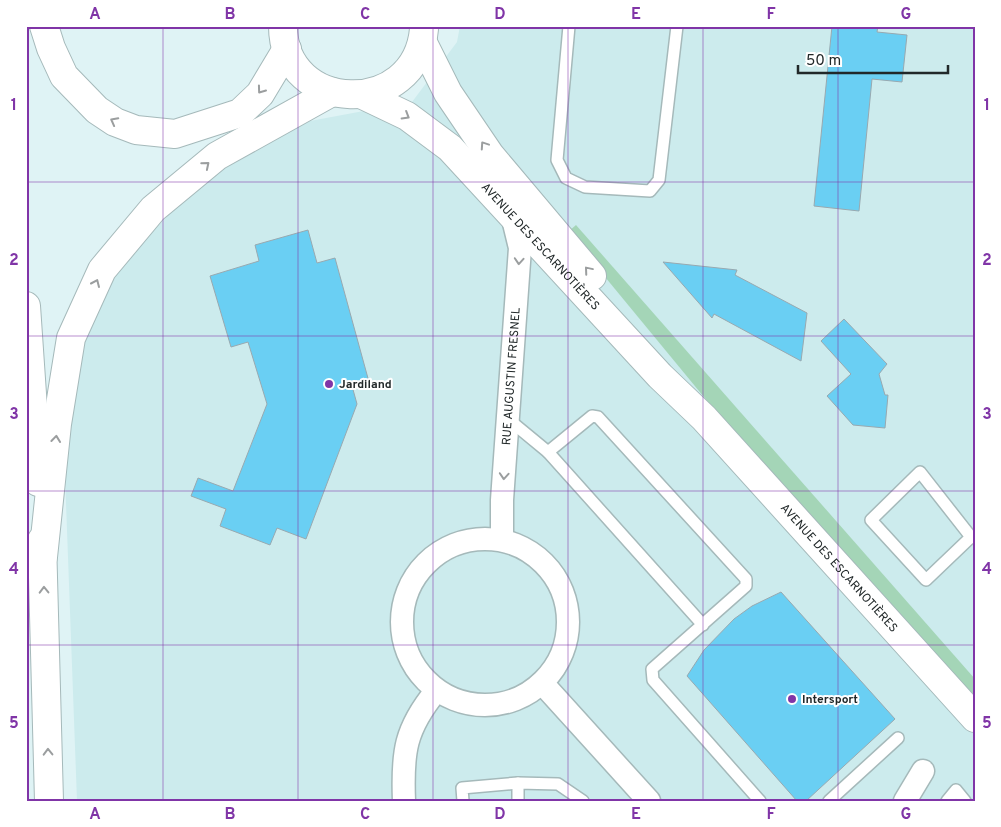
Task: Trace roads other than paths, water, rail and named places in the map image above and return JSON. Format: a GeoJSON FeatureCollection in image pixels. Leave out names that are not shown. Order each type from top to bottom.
{"type":"FeatureCollection","features":[{"type":"Feature","properties":{"kind":"main road"},"geometry":{"type":"LineString","coordinates":[[44,26],[51,48],[64,76],[82,96],[114,122],[136,130],[175,134],[240,113],[260,94],[285,38]]}},
{"type":"Feature","properties":{"kind":"main road"},"geometry":{"type":"LineString","coordinates":[[285,38],[295,64],[305,76],[318,86],[332,92],[347,95],[363,95],[383,89],[400,78],[414,62],[424,35]]}},
{"type":"Feature","properties":{"kind":"main road","name":"AVENUE DES ESCARNOTIÈRES"},"geometry":{"type":"LineString","coordinates":[[424,35],[448,93],[490,155],[659,352],[704,418]]}},
{"type":"Feature","properties":{"kind":"main road"},"geometry":{"type":"LineString","coordinates":[[43,557],[57,424],[72,338],[102,270],[153,209],[217,156],[332,92]]}},
{"type":"Feature","properties":{"kind":"main road","name":"AVENUE DES ESCARNOTIÈRES"},"geometry":{"type":"LineString","coordinates":[[363,95],[407,116],[450,148],[660,376],[704,418],[975,718]]}},
{"type":"Feature","properties":{"kind":"main road"},"geometry":{"type":"LineString","coordinates":[[26,306],[43,557],[49,801]]}},
{"type":"Feature","properties":{"kind":"street","name":"RUE AUGUSTIN FRESNEL"},"geometry":{"type":"LineString","coordinates":[[502,540],[520,248],[512,214]]}},
{"type":"Feature","properties":{"kind":"street"},"geometry":{"type":"LineString","coordinates":[[471,540],[502,540],[526,549],[547,566],[561,588],[569,612],[568,639],[559,663],[543,684],[518,700],[491,706],[462,704],[436,691],[416,670],[404,644],[401,615],[406,594],[416,575],[430,559],[449,546],[471,540]]}},
{"type":"Feature","properties":{"kind":"street"},"geometry":{"type":"LineString","coordinates":[[543,684],[649,801]]}},
{"type":"Feature","properties":{"kind":"street"},"geometry":{"type":"LineString","coordinates":[[404,801],[406,744],[417,714],[436,691]]}},
{"type":"Feature","properties":{"kind":"street"},"geometry":{"type":"LineString","coordinates":[[905,801],[923,771]]}},
{"type":"Feature","properties":{"kind":"lane"},"geometry":{"type":"LineString","coordinates":[[569,26],[557,160],[566,178],[585,187],[650,191],[660,180],[677,26]]}},
{"type":"Feature","properties":{"kind":"lane"},"geometry":{"type":"LineString","coordinates":[[548,452],[592,416],[598,417],[746,579],[746,586],[652,669],[653,680],[760,801]]}},
{"type":"Feature","properties":{"kind":"lane"},"geometry":{"type":"LineString","coordinates":[[508,419],[548,452],[703,625]]}},
{"type":"Feature","properties":{"kind":"lane"},"geometry":{"type":"LineString","coordinates":[[920,472],[973,537],[926,580],[870,520],[920,472]]}},
{"type":"Feature","properties":{"kind":"lane"},"geometry":{"type":"LineString","coordinates":[[829,801],[898,738]]}},
{"type":"Feature","properties":{"kind":"lane"},"geometry":{"type":"LineString","coordinates":[[463,801],[462,788],[518,783],[558,784],[583,801]]}},
{"type":"Feature","properties":{"kind":"lane"},"geometry":{"type":"LineString","coordinates":[[518,783],[518,801]]}},
{"type":"Feature","properties":{"kind":"lane"},"geometry":{"type":"LineString","coordinates":[[947,801],[956,790],[965,801]]}},
{"type":"Feature","properties":{"kind":"place","name":"Jardiland"},"geometry":{"type":"Point","coordinates":[329,384]}},
{"type":"Feature","properties":{"kind":"place","name":"Intersport"},"geometry":{"type":"Point","coordinates":[792,699]}}]}
